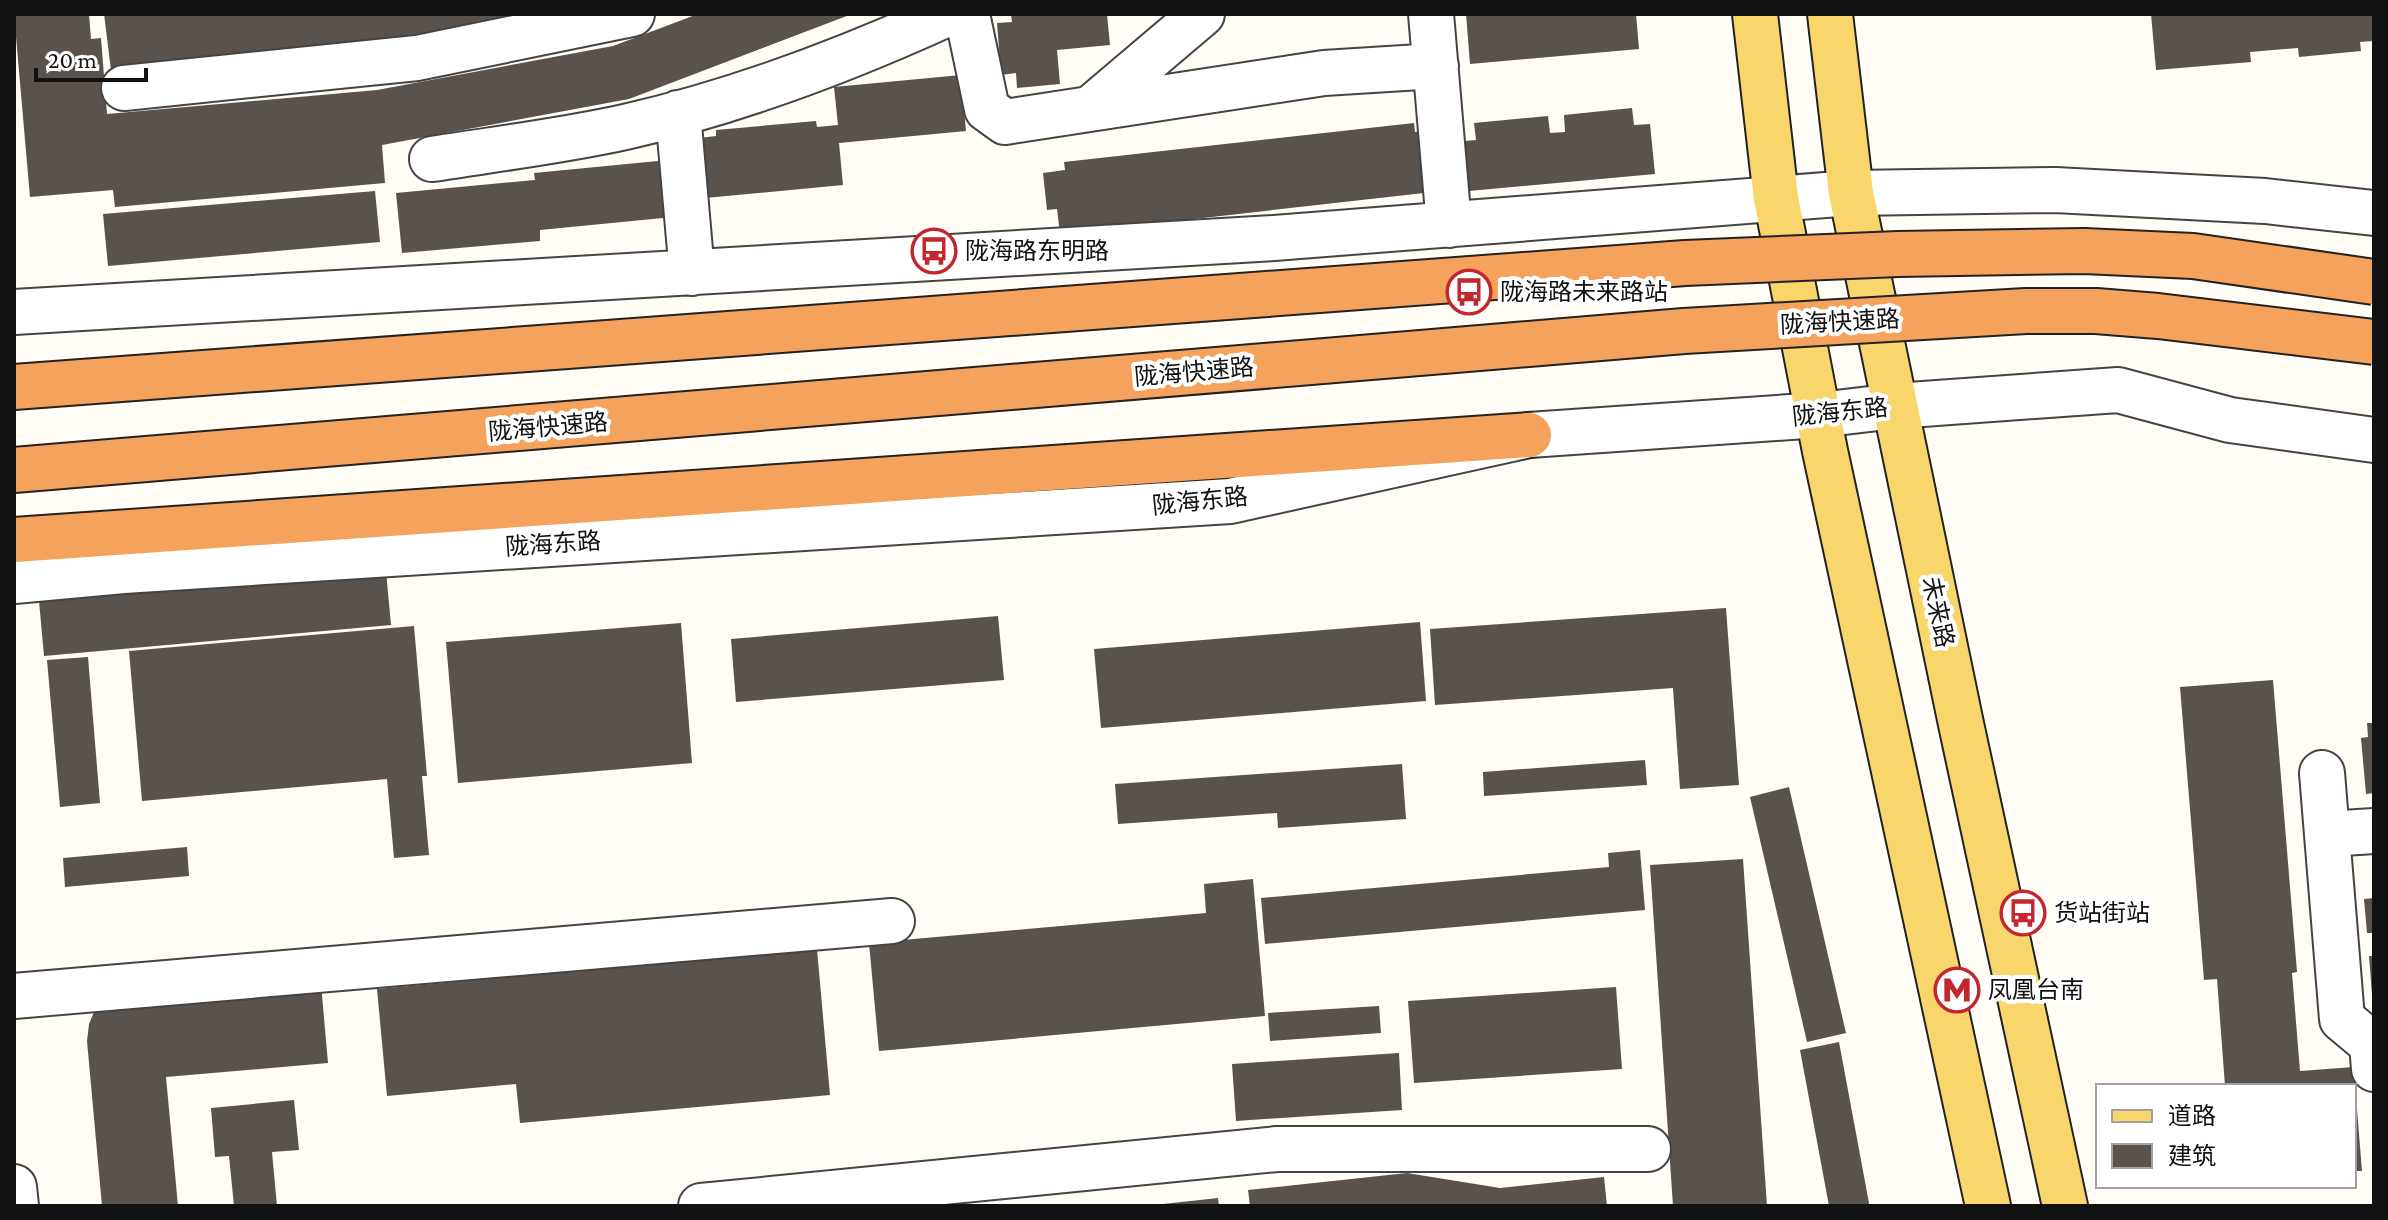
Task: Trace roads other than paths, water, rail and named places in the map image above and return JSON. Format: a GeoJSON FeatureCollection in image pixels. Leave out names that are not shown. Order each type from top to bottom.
{"type":"FeatureCollection","features":[{"type":"Feature","properties":{"kind":"highway"},"geometry":{"type":"LineString","coordinates":[[14,387],[1700,262],[2084,251],[2193,256],[2374,282]]}},
{"type":"Feature","properties":{"kind":"highway","name":"陇海快速路"},"geometry":{"type":"LineString","coordinates":[[14,470],[1684,331],[2026,311],[2096,311],[2158,316],[2374,342]]}},
{"type":"Feature","properties":{"kind":"highway"},"geometry":{"type":"LineString","coordinates":[[14,540],[1529,435]]}},
{"type":"Feature","properties":{"kind":"main road"},"geometry":{"type":"LineString","coordinates":[[1755,14],[1776,198],[1825,451],[1988,1206]]}},
{"type":"Feature","properties":{"kind":"main road","name":"未来路"},"geometry":{"type":"LineString","coordinates":[[1830,14],[1851,193],[2065,1206]]}},
{"type":"Feature","properties":{"kind":"street"},"geometry":{"type":"LineString","coordinates":[[124,88],[417,58],[632,14]]}},
{"type":"Feature","properties":{"kind":"street"},"geometry":{"type":"LineString","coordinates":[[432,159],[624,127],[735,98],[839,60],[947,14]]}},
{"type":"Feature","properties":{"kind":"street"},"geometry":{"type":"LineString","coordinates":[[967,14],[987,109],[1005,122],[1324,73],[1436,66]]}},
{"type":"Feature","properties":{"kind":"street"},"geometry":{"type":"LineString","coordinates":[[1090,109],[1202,14]]}},
{"type":"Feature","properties":{"kind":"street"},"geometry":{"type":"LineString","coordinates":[[1431,14],[1449,225]]}},
{"type":"Feature","properties":{"kind":"street"},"geometry":{"type":"LineString","coordinates":[[678,113],[692,273]]}},
{"type":"Feature","properties":{"kind":"street"},"geometry":{"type":"LineString","coordinates":[[14,312],[1259,239],[1851,193],[2055,190],[2265,201],[2374,213]]}},
{"type":"Feature","properties":{"kind":"street","name":"陇海东路"},"geometry":{"type":"LineString","coordinates":[[14,581],[123,571],[1230,501],[1529,435],[2118,390],[2230,420],[2374,440]]}},
{"type":"Feature","properties":{"kind":"street"},"geometry":{"type":"LineString","coordinates":[[2322,773],[2342,1019],[2372,1044],[2374,1069]]}},
{"type":"Feature","properties":{"kind":"street"},"geometry":{"type":"LineString","coordinates":[[2327,834],[2374,831]]}},
{"type":"Feature","properties":{"kind":"street"},"geometry":{"type":"LineString","coordinates":[[14,996],[892,921]]}},
{"type":"Feature","properties":{"kind":"street"},"geometry":{"type":"LineString","coordinates":[[701,1206],[1277,1149],[1648,1149]]}},
{"type":"Feature","properties":{"kind":"street"},"geometry":{"type":"LineString","coordinates":[[14,1187],[16,1206]]}},
{"type":"Feature","properties":{"kind":"place","name":"陇海路东明路"},"geometry":{"type":"Point","coordinates":[934,251]}},
{"type":"Feature","properties":{"kind":"place","name":"陇海路未来路站"},"geometry":{"type":"Point","coordinates":[1469,292]}},
{"type":"Feature","properties":{"kind":"place","name":"货站街站"},"geometry":{"type":"Point","coordinates":[2023,913]}},
{"type":"Feature","properties":{"kind":"place","name":"凤凰台南"},"geometry":{"type":"Point","coordinates":[1957,990]}}]}
